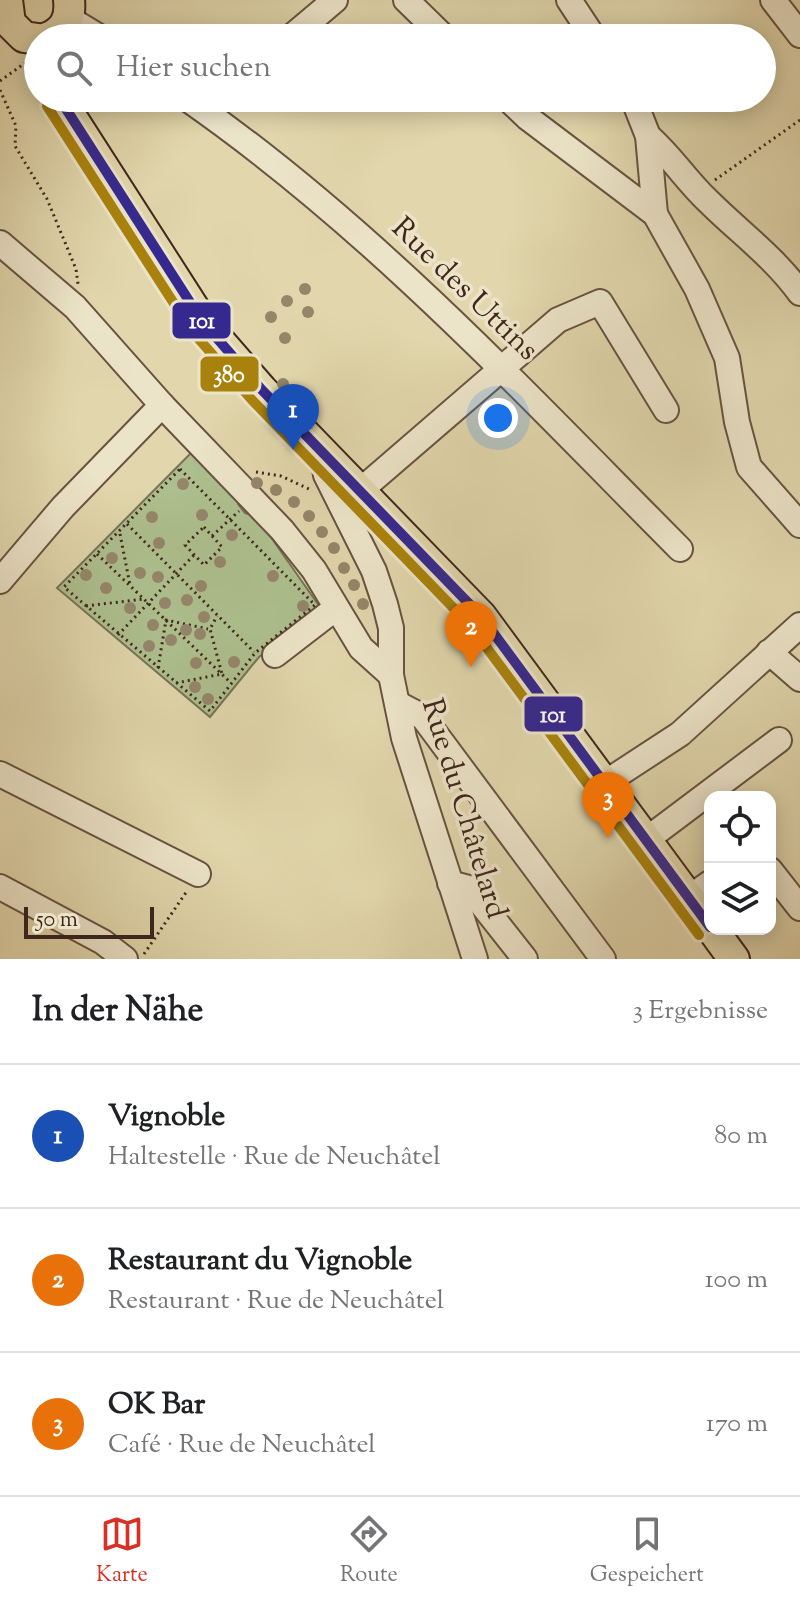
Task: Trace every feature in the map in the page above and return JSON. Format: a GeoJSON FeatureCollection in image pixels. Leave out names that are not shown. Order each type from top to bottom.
{"type":"FeatureCollection","features":[{"type":"Feature","properties":{"kind":"main road"},"geometry":{"type":"LineString","coordinates":[[7,0],[10,23],[24,37]]}},
{"type":"Feature","properties":{"kind":"main road"},"geometry":{"type":"LineString","coordinates":[[68,112],[202,321],[322,452],[349,496],[481,616],[646,840],[700,891]]}},
{"type":"Feature","properties":{"kind":"main road"},"geometry":{"type":"LineString","coordinates":[[716,935],[734,959]]}},
{"type":"Feature","properties":{"kind":"street"},"geometry":{"type":"LineString","coordinates":[[307,24],[335,0]]}},
{"type":"Feature","properties":{"kind":"street"},"geometry":{"type":"LineString","coordinates":[[406,0],[431,24]]}},
{"type":"Feature","properties":{"kind":"street"},"geometry":{"type":"LineString","coordinates":[[569,0],[585,24]]}},
{"type":"Feature","properties":{"kind":"street"},"geometry":{"type":"LineString","coordinates":[[773,0],[800,35]]}},
{"type":"Feature","properties":{"kind":"street","name":"Rue des Uttins"},"geometry":{"type":"LineString","coordinates":[[216,112],[330,205],[501,368],[680,549]]}},
{"type":"Feature","properties":{"kind":"street"},"geometry":{"type":"LineString","coordinates":[[522,112],[655,214],[697,289],[727,358],[737,422],[749,467],[800,525]]}},
{"type":"Feature","properties":{"kind":"street"},"geometry":{"type":"LineString","coordinates":[[639,112],[648,136],[655,214]]}},
{"type":"Feature","properties":{"kind":"street"},"geometry":{"type":"LineString","coordinates":[[648,136],[673,158],[699,191],[759,244],[800,293]]}},
{"type":"Feature","properties":{"kind":"street"},"geometry":{"type":"LineString","coordinates":[[0,243],[75,307],[162,405],[251,497],[314,570],[361,648],[391,675]]}},
{"type":"Feature","properties":{"kind":"street"},"geometry":{"type":"LineString","coordinates":[[349,496],[558,320],[600,302],[666,410]]}},
{"type":"Feature","properties":{"kind":"street"},"geometry":{"type":"LineString","coordinates":[[0,581],[63,507],[162,405]]}},
{"type":"Feature","properties":{"kind":"street","name":"Rue du Châtelard"},"geometry":{"type":"LineString","coordinates":[[349,496],[391,628],[391,675],[411,764],[475,959]]}},
{"type":"Feature","properties":{"kind":"street"},"geometry":{"type":"LineString","coordinates":[[265,654],[336,608]]}},
{"type":"Feature","properties":{"kind":"street"},"geometry":{"type":"LineString","coordinates":[[605,783],[680,734],[800,625]]}},
{"type":"Feature","properties":{"kind":"street"},"geometry":{"type":"LineString","coordinates":[[769,652],[800,679]]}},
{"type":"Feature","properties":{"kind":"street"},"geometry":{"type":"LineString","coordinates":[[398,704],[423,717],[603,959]]}},
{"type":"Feature","properties":{"kind":"street"},"geometry":{"type":"LineString","coordinates":[[646,840],[779,740]]}},
{"type":"Feature","properties":{"kind":"street"},"geometry":{"type":"LineString","coordinates":[[0,774],[198,874]]}},
{"type":"Feature","properties":{"kind":"street"},"geometry":{"type":"LineString","coordinates":[[776,878],[800,908]]}},
{"type":"Feature","properties":{"kind":"street"},"geometry":{"type":"LineString","coordinates":[[450,883],[469,888],[525,959]]}},
{"type":"Feature","properties":{"kind":"street"},"geometry":{"type":"LineString","coordinates":[[0,887],[103,942],[125,959]]}},
{"type":"Feature","properties":{"kind":"path"},"geometry":{"type":"LineString","coordinates":[[0,81],[24,57]]}},
{"type":"Feature","properties":{"kind":"path"},"geometry":{"type":"LineString","coordinates":[[0,90],[16,126],[15,146],[47,199],[76,269],[80,291],[75,307]]}},
{"type":"Feature","properties":{"kind":"path"},"geometry":{"type":"LineString","coordinates":[[699,191],[800,120]]}},
{"type":"Feature","properties":{"kind":"path"},"geometry":{"type":"LineString","coordinates":[[180,469],[230,519],[315,605],[231,683],[210,711],[64,587],[180,469]]}},
{"type":"Feature","properties":{"kind":"path"},"geometry":{"type":"LineString","coordinates":[[228,473],[247,471],[281,476],[298,483],[330,505],[349,496]]}},
{"type":"Feature","properties":{"kind":"path"},"geometry":{"type":"LineString","coordinates":[[212,536],[251,497]]}},
{"type":"Feature","properties":{"kind":"path"},"geometry":{"type":"LineString","coordinates":[[127,524],[217,616],[265,654]]}},
{"type":"Feature","properties":{"kind":"path"},"geometry":{"type":"LineString","coordinates":[[204,527],[212,536],[222,547],[204,565],[185,545],[204,527]]}},
{"type":"Feature","properties":{"kind":"path"},"geometry":{"type":"LineString","coordinates":[[119,532],[130,585]]}},
{"type":"Feature","properties":{"kind":"path"},"geometry":{"type":"LineString","coordinates":[[97,554],[231,683]]}},
{"type":"Feature","properties":{"kind":"path"},"geometry":{"type":"LineString","coordinates":[[118,635],[146,601],[194,555]]}},
{"type":"Feature","properties":{"kind":"path"},"geometry":{"type":"LineString","coordinates":[[86,606],[146,601]]}},
{"type":"Feature","properties":{"kind":"path"},"geometry":{"type":"LineString","coordinates":[[217,616],[210,629],[222,674]]}},
{"type":"Feature","properties":{"kind":"path"},"geometry":{"type":"LineString","coordinates":[[166,620],[210,629]]}},
{"type":"Feature","properties":{"kind":"path"},"geometry":{"type":"LineString","coordinates":[[158,668],[166,620]]}},
{"type":"Feature","properties":{"kind":"path"},"geometry":{"type":"LineString","coordinates":[[176,683],[222,674]]}},
{"type":"Feature","properties":{"kind":"path"},"geometry":{"type":"LineString","coordinates":[[140,959],[198,874]]}},
{"type":"Feature","properties":{"kind":"green space"},"geometry":{"type":"Polygon","coordinates":[[[193,451],[240,501],[238,504],[245,513],[256,516],[322,610],[259,657],[210,717],[57,588],[193,451]]]}},
{"type":"Feature","properties":{"kind":"transit line","name":"380"},"geometry":{"type":"LineString","coordinates":[[51,112],[191,330],[252,400],[470,625],[699,935]]}},
{"type":"Feature","properties":{"kind":"transit line","name":"101"},"geometry":{"type":"LineString","coordinates":[[68,112],[202,321],[262,390],[481,616],[704,919]]}},
{"type":"Feature","properties":{"kind":"place","name":"Vignoble"},"geometry":{"type":"Point","coordinates":[293,450]}},
{"type":"Feature","properties":{"kind":"place","name":"Restaurant du Vignoble"},"geometry":{"type":"Point","coordinates":[471,667]}},
{"type":"Feature","properties":{"kind":"place","name":"OK Bar"},"geometry":{"type":"Point","coordinates":[608,838]}}]}
